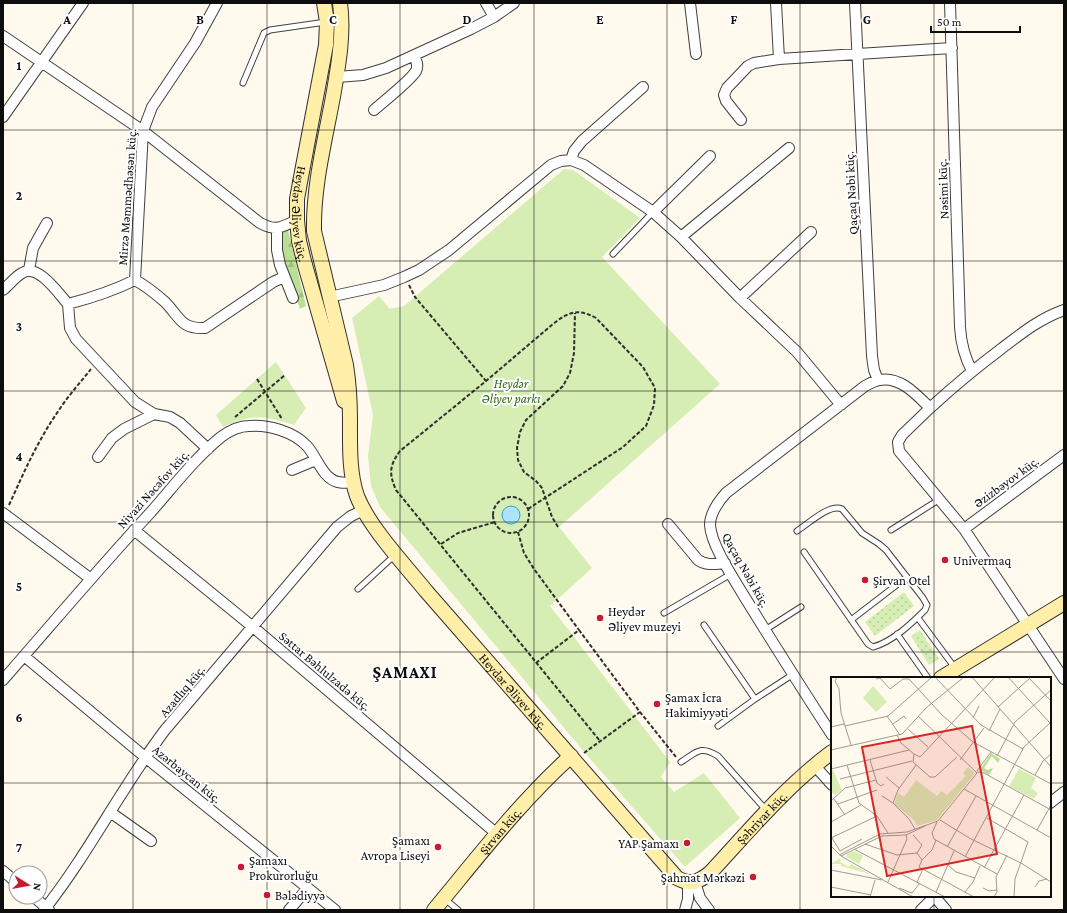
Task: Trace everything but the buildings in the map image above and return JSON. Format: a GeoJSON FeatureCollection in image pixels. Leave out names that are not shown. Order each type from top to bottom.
{"type":"FeatureCollection","features":[{"type":"Feature","properties":{"kind":"street"},"geometry":{"type":"LineString","coordinates":[[3,117],[83,3]]}},
{"type":"Feature","properties":{"kind":"street","name":"Mirzə Məmmədhəsən küç."},"geometry":{"type":"LineString","coordinates":[[68,304],[117,289],[135,280],[143,131],[152,107],[195,43],[217,3]]}},
{"type":"Feature","properties":{"kind":"street","name":"Heydər Əliyev küç."},"geometry":{"type":"LineString","coordinates":[[324,3],[327,22],[326,45],[297,199],[297,220],[299,241],[305,265],[350,420],[353,482],[358,497],[364,510],[396,555],[426,591],[669,870],[677,878],[692,882]]}},
{"type":"Feature","properties":{"kind":"street"},"geometry":{"type":"LineString","coordinates":[[340,3],[342,32],[337,77],[316,188],[313,213],[314,231],[346,365],[349,384],[350,420]]}},
{"type":"Feature","properties":{"kind":"street"},"geometry":{"type":"LineString","coordinates":[[486,3],[494,17]]}},
{"type":"Feature","properties":{"kind":"street"},"geometry":{"type":"LineString","coordinates":[[337,77],[363,75],[386,68],[472,29],[494,17],[514,3]]}},
{"type":"Feature","properties":{"kind":"street"},"geometry":{"type":"LineString","coordinates":[[690,3],[696,54]]}},
{"type":"Feature","properties":{"kind":"street"},"geometry":{"type":"LineString","coordinates":[[776,3],[779,59]]}},
{"type":"Feature","properties":{"kind":"street","name":"Qaçaq Nəbi küç."},"geometry":{"type":"LineString","coordinates":[[831,734],[792,675],[731,574],[712,538],[710,524],[718,503],[726,493],[864,386],[878,380],[874,370],[872,356],[855,3]]}},
{"type":"Feature","properties":{"kind":"street","name":"Nəsimi küç."},"geometry":{"type":"LineString","coordinates":[[950,3],[961,346],[972,371]]}},
{"type":"Feature","properties":{"kind":"street"},"geometry":{"type":"LineString","coordinates":[[3,36],[143,131],[260,223],[269,228],[277,229],[297,220]]}},
{"type":"Feature","properties":{"kind":"street"},"geometry":{"type":"LineString","coordinates":[[741,120],[726,101],[724,95],[727,88],[748,66],[754,63],[779,59],[952,48]]}},
{"type":"Feature","properties":{"kind":"street"},"geometry":{"type":"LineString","coordinates":[[374,110],[416,71],[418,63],[414,56]]}},
{"type":"Feature","properties":{"kind":"street"},"geometry":{"type":"LineString","coordinates":[[571,160],[574,151],[582,141],[643,88]]}},
{"type":"Feature","properties":{"kind":"street"},"geometry":{"type":"LineString","coordinates":[[682,237],[789,148]]}},
{"type":"Feature","properties":{"kind":"street"},"geometry":{"type":"LineString","coordinates":[[653,212],[710,156]]}},
{"type":"Feature","properties":{"kind":"street"},"geometry":{"type":"LineString","coordinates":[[329,298],[384,285],[419,270],[449,250],[551,165],[561,161],[571,160],[584,165],[653,212],[682,237],[740,298],[797,352],[840,404]]}},
{"type":"Feature","properties":{"kind":"street"},"geometry":{"type":"LineString","coordinates":[[29,270],[33,248],[47,223]]}},
{"type":"Feature","properties":{"kind":"street"},"geometry":{"type":"LineString","coordinates":[[277,229],[277,250],[280,265],[293,298]]}},
{"type":"Feature","properties":{"kind":"street"},"geometry":{"type":"LineString","coordinates":[[740,298],[811,232]]}},
{"type":"Feature","properties":{"kind":"street"},"geometry":{"type":"LineString","coordinates":[[3,290],[22,273],[29,270],[38,273],[68,304],[70,328],[76,339],[135,402],[154,414],[170,417],[180,423],[208,448]]}},
{"type":"Feature","properties":{"kind":"street"},"geometry":{"type":"LineString","coordinates":[[135,280],[148,288],[166,303],[183,324],[194,329],[205,328],[273,282],[284,277]]}},
{"type":"Feature","properties":{"kind":"street"},"geometry":{"type":"LineString","coordinates":[[1064,310],[1042,319],[972,371],[930,408],[902,435],[898,442],[899,451],[903,457],[964,529],[1064,679]]}},
{"type":"Feature","properties":{"kind":"street"},"geometry":{"type":"LineString","coordinates":[[878,380],[888,379],[898,382],[912,390],[930,408]]}},
{"type":"Feature","properties":{"kind":"street"},"geometry":{"type":"LineString","coordinates":[[98,457],[112,438],[124,429],[154,414]]}},
{"type":"Feature","properties":{"kind":"street","name":"Niyazi Nəcəfov küç."},"geometry":{"type":"LineString","coordinates":[[3,680],[208,448],[236,428],[259,426],[273,428],[296,438],[307,446],[325,473],[332,479],[338,482],[353,482]]}},
{"type":"Feature","properties":{"kind":"street","name":"Əzizbəyov küç."},"geometry":{"type":"LineString","coordinates":[[964,529],[1064,455]]}},
{"type":"Feature","properties":{"kind":"street"},"geometry":{"type":"LineString","coordinates":[[292,470],[316,460]]}},
{"type":"Feature","properties":{"kind":"street","name":"Azadlıq küç."},"geometry":{"type":"LineString","coordinates":[[46,909],[76,867],[145,757],[165,730],[337,527],[350,516],[364,510]]}},
{"type":"Feature","properties":{"kind":"street"},"geometry":{"type":"LineString","coordinates":[[4,514],[91,579]]}},
{"type":"Feature","properties":{"kind":"street"},"geometry":{"type":"LineString","coordinates":[[668,524],[698,560],[704,564],[710,565],[726,563]]}},
{"type":"Feature","properties":{"kind":"street","name":"Səttar Bəhlulzadə küç."},"geometry":{"type":"LineString","coordinates":[[134,530],[253,627],[497,834]]}},
{"type":"Feature","properties":{"kind":"street"},"geometry":{"type":"LineString","coordinates":[[943,677],[1064,603]]}},
{"type":"Feature","properties":{"kind":"street","name":"Azərbaycan küç."},"geometry":{"type":"LineString","coordinates":[[24,656],[145,757],[335,910]]}},
{"type":"Feature","properties":{"kind":"street","name":"Şəhriyar küç."},"geometry":{"type":"LineString","coordinates":[[692,882],[710,873],[767,812],[814,765],[831,753]]}},
{"type":"Feature","properties":{"kind":"street","name":"Şirvan küç."},"geometry":{"type":"LineString","coordinates":[[434,910],[497,834],[546,779],[573,758]]}},
{"type":"Feature","properties":{"kind":"street"},"geometry":{"type":"LineString","coordinates":[[814,765],[831,783]]}},
{"type":"Feature","properties":{"kind":"street"},"geometry":{"type":"LineString","coordinates":[[1051,802],[1064,792]]}},
{"type":"Feature","properties":{"kind":"street"},"geometry":{"type":"LineString","coordinates":[[110,812],[151,841]]}},
{"type":"Feature","properties":{"kind":"street"},"geometry":{"type":"LineString","coordinates":[[685,910],[692,882]]}},
{"type":"Feature","properties":{"kind":"street"},"geometry":{"type":"LineString","coordinates":[[692,882],[700,898],[709,910]]}},
{"type":"Feature","properties":{"kind":"street"},"geometry":{"type":"LineString","coordinates":[[289,910],[308,888]]}},
{"type":"Feature","properties":{"kind":"street"},"geometry":{"type":"LineString","coordinates":[[921,910],[933,897]]}},
{"type":"Feature","properties":{"kind":"street"},"geometry":{"type":"LineString","coordinates":[[935,897],[946,910]]}},
{"type":"Feature","properties":{"kind":"lane"},"geometry":{"type":"LineString","coordinates":[[243,84],[264,33],[270,30],[327,22]]}},
{"type":"Feature","properties":{"kind":"lane"},"geometry":{"type":"LineString","coordinates":[[613,254],[653,212]]}},
{"type":"Feature","properties":{"kind":"lane"},"geometry":{"type":"LineString","coordinates":[[891,530],[940,499]]}},
{"type":"Feature","properties":{"kind":"lane"},"geometry":{"type":"LineString","coordinates":[[797,531],[830,508],[838,507],[842,509],[862,533],[882,547],[907,577],[926,605],[925,610],[918,618],[897,634],[873,647],[868,644],[804,552]]}},
{"type":"Feature","properties":{"kind":"lane"},"geometry":{"type":"LineString","coordinates":[[358,590],[396,555]]}},
{"type":"Feature","properties":{"kind":"lane"},"geometry":{"type":"LineString","coordinates":[[664,613],[731,574]]}},
{"type":"Feature","properties":{"kind":"lane"},"geometry":{"type":"LineString","coordinates":[[851,620],[907,577]]}},
{"type":"Feature","properties":{"kind":"lane"},"geometry":{"type":"LineString","coordinates":[[765,630],[801,607]]}},
{"type":"Feature","properties":{"kind":"lane"},"geometry":{"type":"LineString","coordinates":[[918,618],[955,669]]}},
{"type":"Feature","properties":{"kind":"lane"},"geometry":{"type":"LineString","coordinates":[[704,625],[755,699]]}},
{"type":"Feature","properties":{"kind":"lane"},"geometry":{"type":"LineString","coordinates":[[897,634],[927,677]]}},
{"type":"Feature","properties":{"kind":"lane"},"geometry":{"type":"LineString","coordinates":[[718,726],[755,699],[792,675]]}},
{"type":"Feature","properties":{"kind":"lane"},"geometry":{"type":"LineString","coordinates":[[681,762],[700,750],[708,750],[718,756],[767,812]]}},
{"type":"Feature","properties":{"kind":"lane"},"geometry":{"type":"LineString","coordinates":[[444,898],[458,910]]}},
{"type":"Feature","properties":{"kind":"path"},"geometry":{"type":"LineString","coordinates":[[404,277],[415,297],[486,381]]}},
{"type":"Feature","properties":{"kind":"path"},"geometry":{"type":"LineString","coordinates":[[558,527],[552,517],[542,488],[536,481],[524,472],[518,460],[517,448],[520,432],[526,420],[563,386],[570,373],[574,353],[574,313]]}},
{"type":"Feature","properties":{"kind":"path"},"geometry":{"type":"LineString","coordinates":[[528,508],[623,447],[646,426],[654,405],[655,388],[643,366],[596,318],[587,313],[564,315],[400,452],[393,460],[391,470],[392,480],[396,490],[600,742]]}},
{"type":"Feature","properties":{"kind":"path"},"geometry":{"type":"LineString","coordinates":[[4,514],[42,436],[59,409],[97,362]]}},
{"type":"Feature","properties":{"kind":"path"},"geometry":{"type":"LineString","coordinates":[[235,417],[285,376]]}},
{"type":"Feature","properties":{"kind":"path"},"geometry":{"type":"LineString","coordinates":[[257,379],[283,422]]}},
{"type":"Feature","properties":{"kind":"path"},"geometry":{"type":"LineString","coordinates":[[512,497],[518,499],[528,508],[528,522],[524,528],[518,532],[504,532],[498,528],[495,522],[495,508],[499,502],[505,498],[512,497]]}},
{"type":"Feature","properties":{"kind":"path"},"geometry":{"type":"LineString","coordinates":[[441,544],[458,533],[495,522]]}},
{"type":"Feature","properties":{"kind":"path"},"geometry":{"type":"LineString","coordinates":[[518,532],[524,553],[534,569],[640,712],[681,762]]}},
{"type":"Feature","properties":{"kind":"path"},"geometry":{"type":"LineString","coordinates":[[536,663],[579,630]]}},
{"type":"Feature","properties":{"kind":"path"},"geometry":{"type":"LineString","coordinates":[[573,758],[600,742],[640,712]]}},
{"type":"Feature","properties":{"kind":"green space","name":"Heydər Əliyev parkı"},"geometry":{"type":"Polygon","coordinates":[[[564,169],[573,170],[640,218],[602,257],[720,384],[559,527],[592,568],[550,606],[670,762],[661,777],[674,792],[704,773],[740,818],[685,867],[585,753],[380,507],[371,486],[368,456],[373,415],[352,318],[379,296],[390,309],[404,306],[564,169]]]}},
{"type":"Feature","properties":{"kind":"green space"},"geometry":{"type":"Polygon","coordinates":[[[288,230],[306,306],[300,309],[284,260],[281,233],[288,230]]]}},
{"type":"Feature","properties":{"kind":"green space"},"geometry":{"type":"Polygon","coordinates":[[[276,362],[306,408],[294,425],[258,417],[242,420],[223,427],[216,415],[276,362]]]}},
{"type":"Feature","properties":{"kind":"green space"},"geometry":{"type":"Polygon","coordinates":[[[904,592],[914,606],[875,636],[865,622],[904,592]]]}},
{"type":"Feature","properties":{"kind":"green space"},"geometry":{"type":"Polygon","coordinates":[[[920,630],[939,659],[929,665],[911,636],[920,630]]]}},
{"type":"Feature","properties":{"kind":"water"},"geometry":{"type":"Polygon","coordinates":[[[507,506],[515,506],[520,511],[518,522],[515,524],[507,524],[502,519],[502,511],[507,506]]]}},
{"type":"Feature","properties":{"kind":"place","name":"Univermaq"},"geometry":{"type":"Point","coordinates":[945,560]}},
{"type":"Feature","properties":{"kind":"place","name":"Şirvan Otel"},"geometry":{"type":"Point","coordinates":[865,580]}},
{"type":"Feature","properties":{"kind":"place","name":"Heydər Əliyev muzeyi"},"geometry":{"type":"Point","coordinates":[600,618]}},
{"type":"Feature","properties":{"kind":"place","name":"Şamax İcra Hakimiyyəti"},"geometry":{"type":"Point","coordinates":[657,704]}},
{"type":"Feature","properties":{"kind":"place","name":"YAP Şamaxı"},"geometry":{"type":"Point","coordinates":[687,843]}},
{"type":"Feature","properties":{"kind":"place","name":"Şamaxı Avropa Liseyi"},"geometry":{"type":"Point","coordinates":[438,847]}},
{"type":"Feature","properties":{"kind":"place","name":"Şamaxı Prokurorluğu"},"geometry":{"type":"Point","coordinates":[241,867]}},
{"type":"Feature","properties":{"kind":"place","name":"Şahmat Mərkəzi"},"geometry":{"type":"Point","coordinates":[753,877]}},
{"type":"Feature","properties":{"kind":"place","name":"Bələdiyyə"},"geometry":{"type":"Point","coordinates":[267,895]}},
{"type":"Feature","properties":{"kind":"district","name":"ŞAMAXI"},"geometry":{"type":"Point","coordinates":[405,672]}}]}
